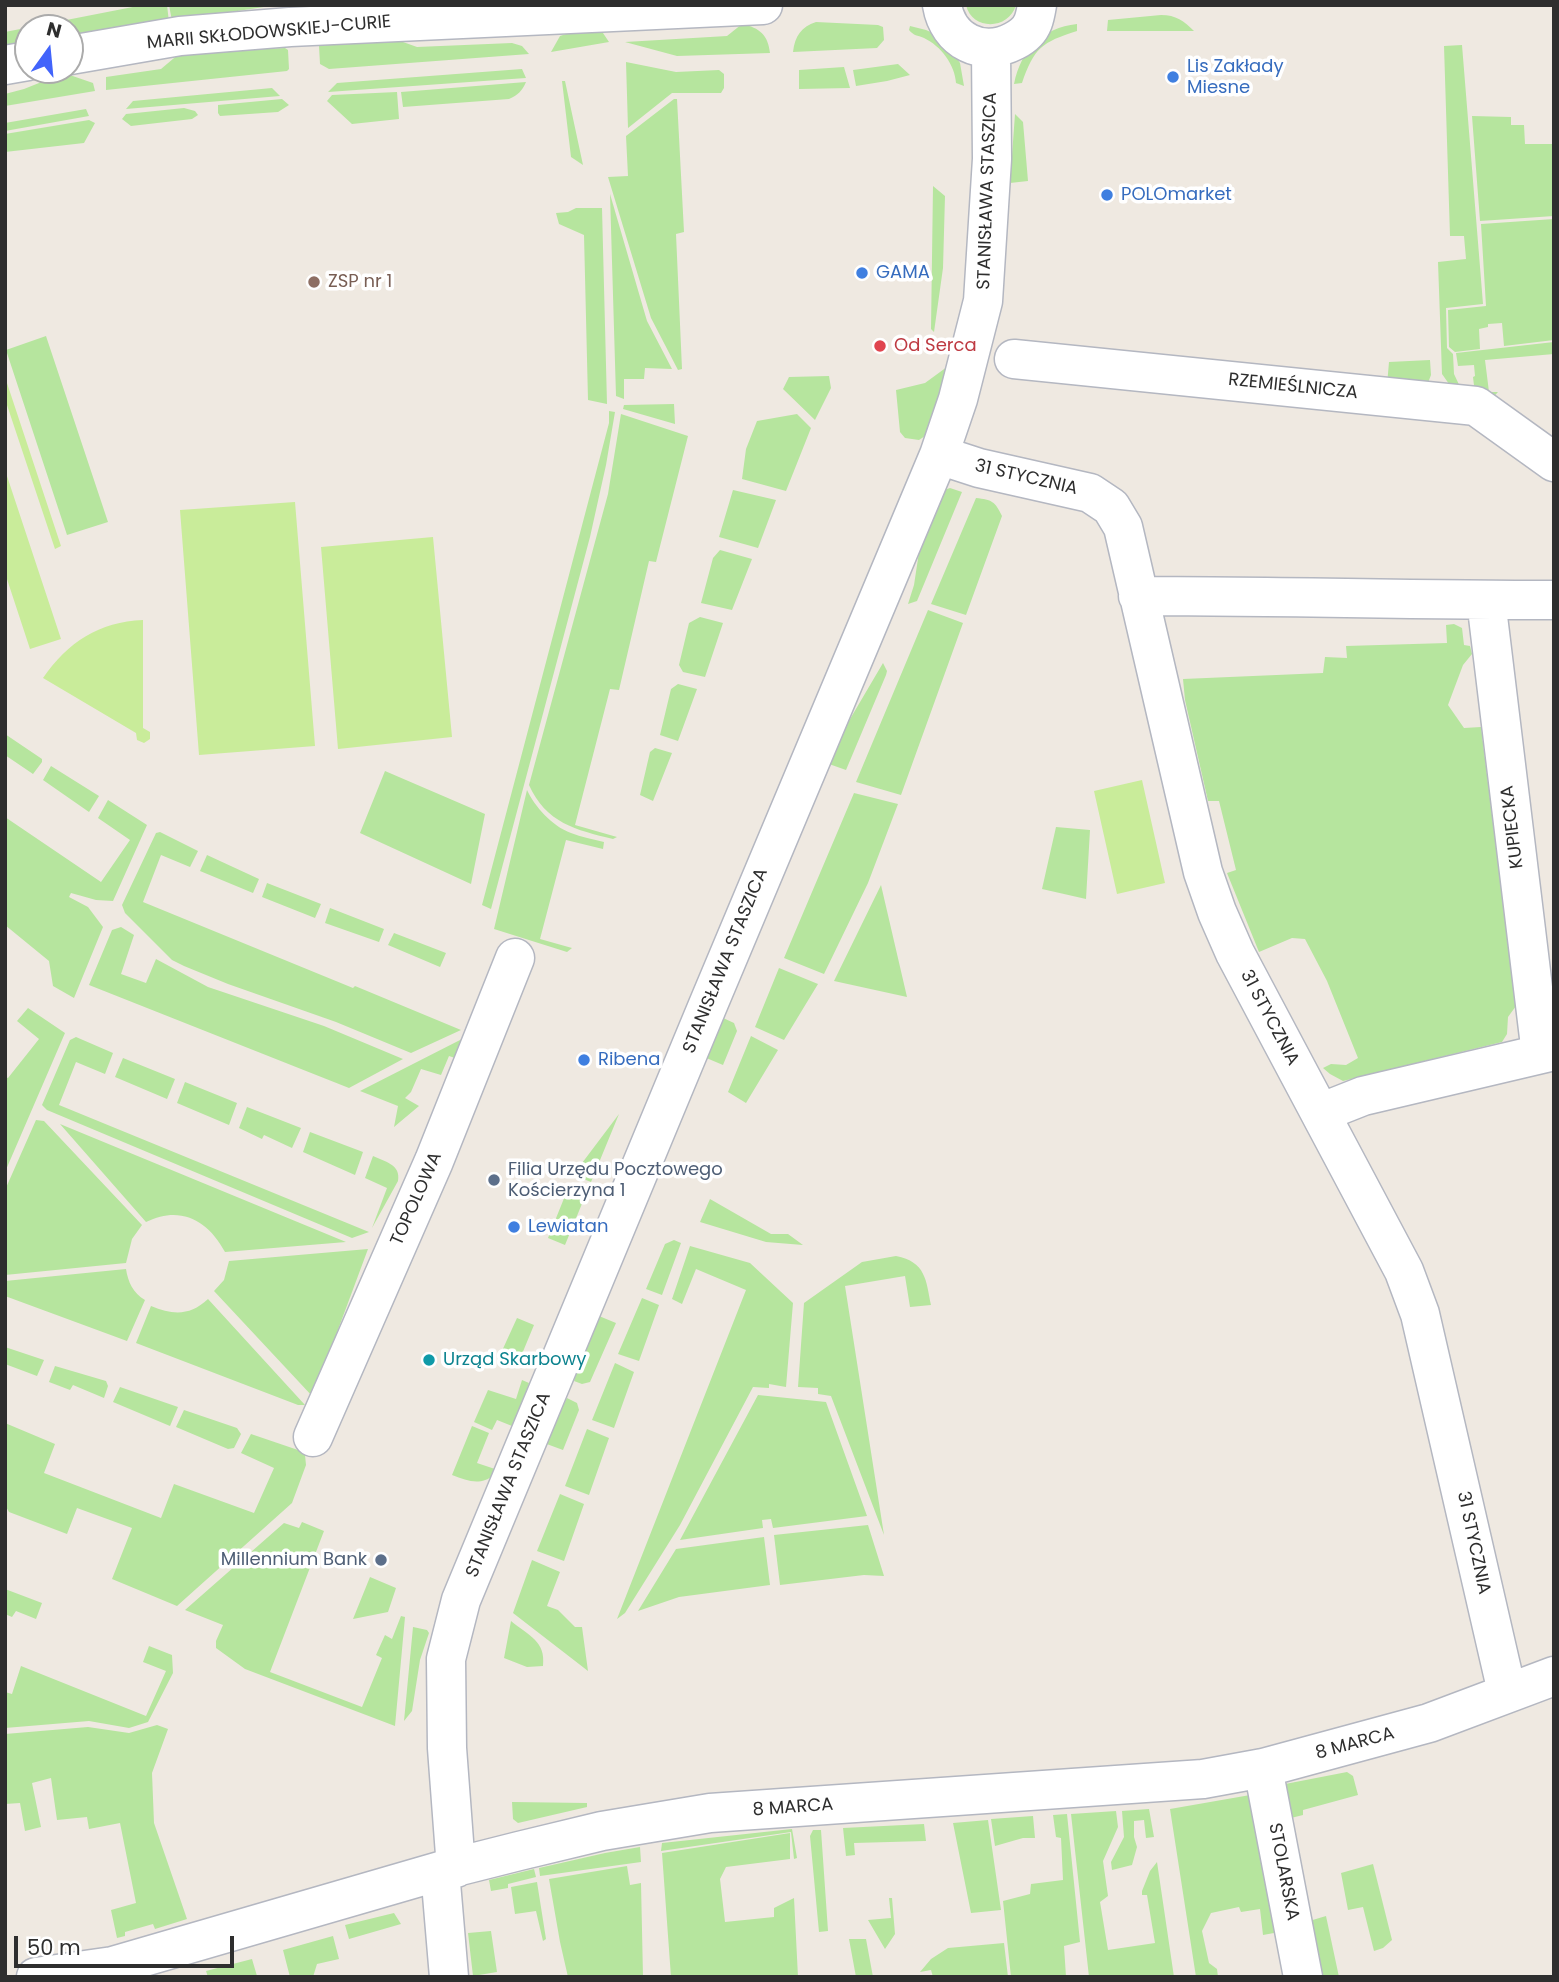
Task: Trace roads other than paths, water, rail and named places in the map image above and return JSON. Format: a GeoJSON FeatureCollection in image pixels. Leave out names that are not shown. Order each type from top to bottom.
{"type":"FeatureCollection","features":[{"type":"Feature","properties":{"kind":"street","name":"MARII SKŁODOWSKIEJ-CURIE"},"geometry":{"type":"LineString","coordinates":[[84,53],[180,36],[290,27],[763,5]]}},
{"type":"Feature","properties":{"kind":"street"},"geometry":{"type":"LineString","coordinates":[[942,5],[944,17],[954,33],[967,43],[991,49],[1021,38],[1033,24],[1037,5]]}},
{"type":"Feature","properties":{"kind":"street","name":"STANISŁAWA STASZICA"},"geometry":{"type":"LineString","coordinates":[[449,1977],[446,1659],[461,1600],[939,455],[958,399],[983,301],[992,159],[991,49]]}},
{"type":"Feature","properties":{"kind":"street","name":"RZEMIEŚLNICZA"},"geometry":{"type":"LineString","coordinates":[[1014,359],[1476,406],[1554,462]]}},
{"type":"Feature","properties":{"kind":"street","name":"31 STYCZNIA"},"geometry":{"type":"LineString","coordinates":[[939,455],[979,468],[1077,489],[1101,499],[1111,507],[1123,527],[1202,872],[1234,953],[1404,1271],[1419,1314],[1507,1692]]}},
{"type":"Feature","properties":{"kind":"street"},"geometry":{"type":"LineString","coordinates":[[1138,596],[1554,600]]}},
{"type":"Feature","properties":{"kind":"street","name":"KUPIECKA"},"geometry":{"type":"LineString","coordinates":[[1486,600],[1547,1053]]}},
{"type":"Feature","properties":{"kind":"street","name":"TOPOLOWA"},"geometry":{"type":"LineString","coordinates":[[313,1437],[434,1161],[515,958]]}},
{"type":"Feature","properties":{"kind":"street"},"geometry":{"type":"LineString","coordinates":[[1320,1112],[1363,1096],[1547,1053]]}},
{"type":"Feature","properties":{"kind":"street","name":"8 MARCA"},"geometry":{"type":"LineString","coordinates":[[36,1977],[113,1966],[161,1954],[448,1869],[602,1831],[710,1814],[1203,1779],[1262,1768],[1429,1723],[1554,1676]]}},
{"type":"Feature","properties":{"kind":"street","name":"STOLARSKA"},"geometry":{"type":"LineString","coordinates":[[1262,1768],[1303,1977]]}},
{"type":"Feature","properties":{"kind":"place","name":"Lis Zakłady Miesne"},"geometry":{"type":"Point","coordinates":[1173,77]}},
{"type":"Feature","properties":{"kind":"place","name":"POLOmarket"},"geometry":{"type":"Point","coordinates":[1107,195]}},
{"type":"Feature","properties":{"kind":"place","name":"GAMA"},"geometry":{"type":"Point","coordinates":[862,273]}},
{"type":"Feature","properties":{"kind":"place","name":"ZSP nr 1"},"geometry":{"type":"Point","coordinates":[314,282]}},
{"type":"Feature","properties":{"kind":"place","name":"Od Serca"},"geometry":{"type":"Point","coordinates":[880,346]}},
{"type":"Feature","properties":{"kind":"place","name":"Ribena"},"geometry":{"type":"Point","coordinates":[584,1060]}},
{"type":"Feature","properties":{"kind":"place","name":"Filia Urzędu Pocztowego Kościerzyna 1"},"geometry":{"type":"Point","coordinates":[494,1180]}},
{"type":"Feature","properties":{"kind":"place","name":"Lewiatan"},"geometry":{"type":"Point","coordinates":[514,1227]}},
{"type":"Feature","properties":{"kind":"place","name":"Urząd Skarbowy"},"geometry":{"type":"Point","coordinates":[429,1360]}},
{"type":"Feature","properties":{"kind":"place","name":"Millennium Bank"},"geometry":{"type":"Point","coordinates":[381,1560]}}]}
